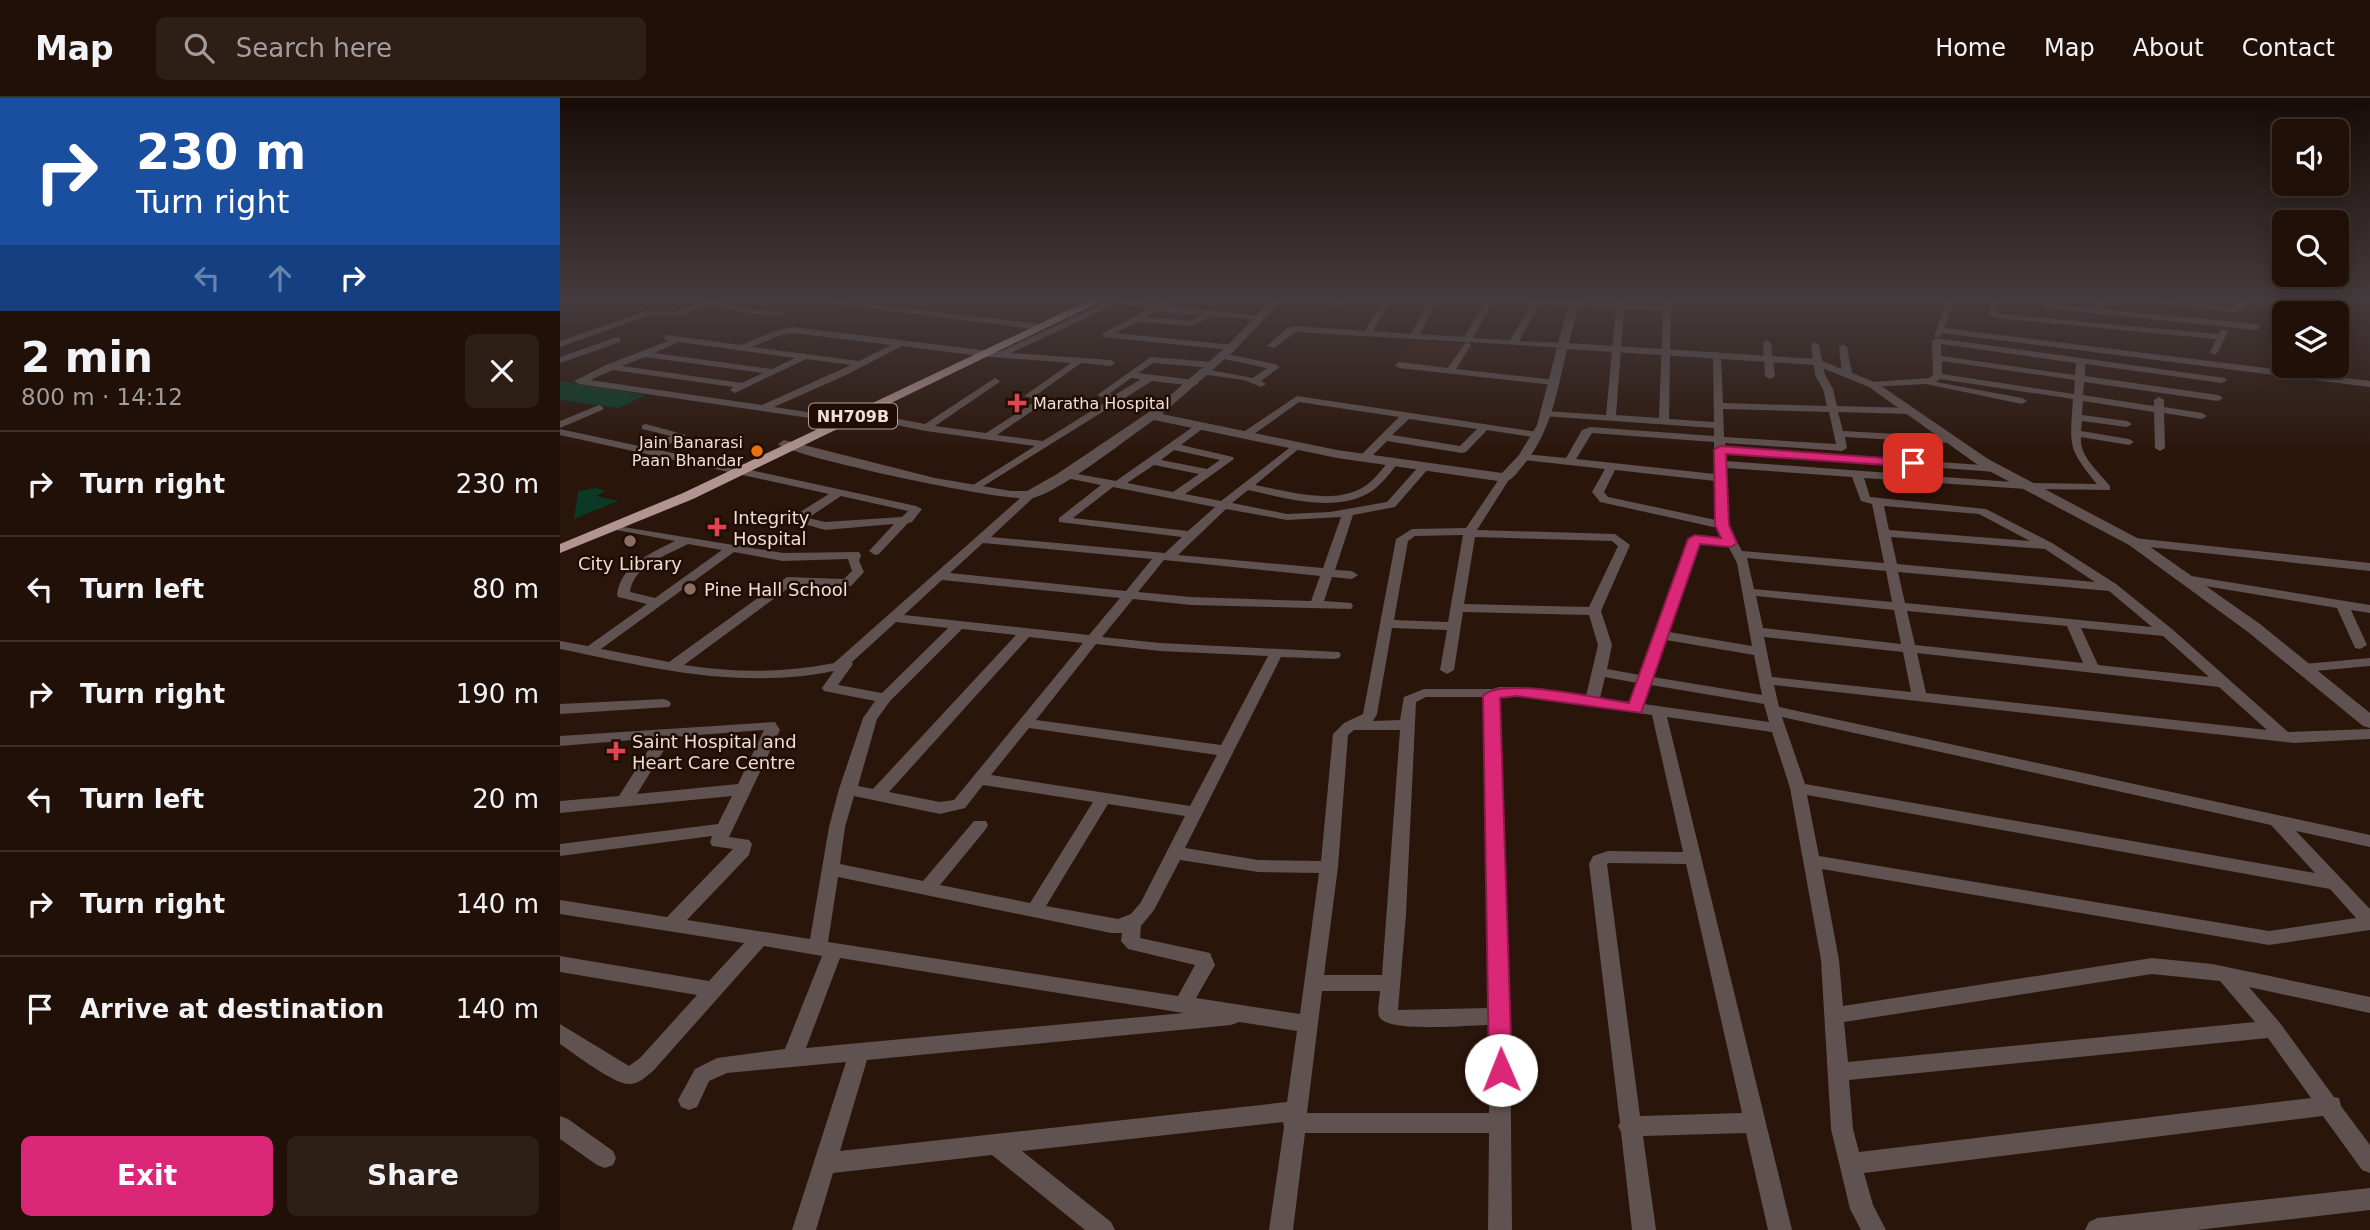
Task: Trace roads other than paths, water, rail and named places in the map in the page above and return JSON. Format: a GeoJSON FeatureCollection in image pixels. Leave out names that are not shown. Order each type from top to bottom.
{"type":"FeatureCollection","features":[{"type":"Feature","properties":{"kind":"highway","name":"NH709B"},"geometry":{"type":"LineString","coordinates":[[560,547],[615,527],[995,350]]}},
{"type":"Feature","properties":{"kind":"highway","name":"NH709B"},"geometry":{"type":"LineString","coordinates":[[787,445],[837,419],[989,353]]}},
{"type":"Feature","properties":{"kind":"highway","name":"NH709B"},"geometry":{"type":"LineString","coordinates":[[560,547],[735,470]]}},
{"type":"Feature","properties":{"kind":"street"},"geometry":{"type":"LineString","coordinates":[[560,360],[589,350]]}},
{"type":"Feature","properties":{"kind":"street"},"geometry":{"type":"LineString","coordinates":[[651,350],[579,381],[837,419]]}},
{"type":"Feature","properties":{"kind":"street"},"geometry":{"type":"LineString","coordinates":[[755,350],[860,364]]}},
{"type":"Feature","properties":{"kind":"street"},"geometry":{"type":"LineString","coordinates":[[761,409],[887,350]]}},
{"type":"Feature","properties":{"kind":"street"},"geometry":{"type":"LineString","coordinates":[[961,350],[1111,363]]}},
{"type":"Feature","properties":{"kind":"street"},"geometry":{"type":"LineString","coordinates":[[989,353],[996,350]]}},
{"type":"Feature","properties":{"kind":"street"},"geometry":{"type":"LineString","coordinates":[[1118,399],[1102,395],[1151,360],[1218,360],[1257,382],[1275,367],[1218,360],[1172,350]]}},
{"type":"Feature","properties":{"kind":"street"},"geometry":{"type":"LineString","coordinates":[[885,698],[829,688],[848,661],[1030,495],[1066,475],[1153,416],[1194,383],[1228,350]]}},
{"type":"Feature","properties":{"kind":"street"},"geometry":{"type":"LineString","coordinates":[[1450,371],[1462,350]]}},
{"type":"Feature","properties":{"kind":"street"},"geometry":{"type":"LineString","coordinates":[[1447,670],[1470,532],[1505,478],[1524,457],[1538,435],[1563,350]]}},
{"type":"Feature","properties":{"kind":"street"},"geometry":{"type":"LineString","coordinates":[[1611,418],[1618,350]]}},
{"type":"Feature","properties":{"kind":"street"},"geometry":{"type":"LineString","coordinates":[[1631,350],[1817,362],[1873,385],[1996,469],[2134,542],[2304,668],[2370,724]]}},
{"type":"Feature","properties":{"kind":"street"},"geometry":{"type":"LineString","coordinates":[[1767,350],[1770,376]]}},
{"type":"Feature","properties":{"kind":"street"},"geometry":{"type":"LineString","coordinates":[[1524,457],[1612,466],[1720,451],[1840,449],[1828,389],[1821,379],[1816,350]]}},
{"type":"Feature","properties":{"kind":"street"},"geometry":{"type":"LineString","coordinates":[[1843,350],[1847,373]]}},
{"type":"Feature","properties":{"kind":"street"},"geometry":{"type":"LineString","coordinates":[[1937,350],[1938,376]]}},
{"type":"Feature","properties":{"kind":"street"},"geometry":{"type":"LineString","coordinates":[[1991,350],[2222,380]]}},
{"type":"Feature","properties":{"kind":"street"},"geometry":{"type":"LineString","coordinates":[[2102,350],[2120,350]]}},
{"type":"Feature","properties":{"kind":"street"},"geometry":{"type":"LineString","coordinates":[[2191,350],[2370,384]]}},
{"type":"Feature","properties":{"kind":"street"},"geometry":{"type":"LineString","coordinates":[[1664,421],[1666,352]]}},
{"type":"Feature","properties":{"kind":"street"},"geometry":{"type":"LineString","coordinates":[[1997,385],[2005,352]]}},
{"type":"Feature","properties":{"kind":"street"},"geometry":{"type":"LineString","coordinates":[[642,353],[773,372]]}},
{"type":"Feature","properties":{"kind":"street"},"geometry":{"type":"LineString","coordinates":[[1717,355],[1722,525],[1734,548],[1750,592],[1765,680],[1798,788],[1826,927],[1837,1015],[1842,1129],[1863,1209],[1874,1230]]}},
{"type":"Feature","properties":{"kind":"street"},"geometry":{"type":"LineString","coordinates":[[711,401],[804,357]]}},
{"type":"Feature","properties":{"kind":"street"},"geometry":{"type":"LineString","coordinates":[[1937,358],[2218,398]]}},
{"type":"Feature","properties":{"kind":"street"},"geometry":{"type":"LineString","coordinates":[[1029,396],[1079,361]]}},
{"type":"Feature","properties":{"kind":"street"},"geometry":{"type":"LineString","coordinates":[[1569,462],[1587,431],[1857,474],[2026,486],[2106,488],[2078,451],[2076,433],[2081,362]]}},
{"type":"Feature","properties":{"kind":"street"},"geometry":{"type":"LineString","coordinates":[[1399,365],[1553,382]]}},
{"type":"Feature","properties":{"kind":"street"},"geometry":{"type":"LineString","coordinates":[[609,367],[743,386]]}},
{"type":"Feature","properties":{"kind":"street"},"geometry":{"type":"LineString","coordinates":[[2156,372],[2160,448]]}},
{"type":"Feature","properties":{"kind":"street"},"geometry":{"type":"LineString","coordinates":[[1129,375],[1194,383]]}},
{"type":"Feature","properties":{"kind":"street"},"geometry":{"type":"LineString","coordinates":[[1923,382],[1938,376],[2202,416]]}},
{"type":"Feature","properties":{"kind":"street"},"geometry":{"type":"LineString","coordinates":[[974,489],[1151,377]]}},
{"type":"Feature","properties":{"kind":"street"},"geometry":{"type":"LineString","coordinates":[[926,428],[995,381]]}},
{"type":"Feature","properties":{"kind":"street"},"geometry":{"type":"LineString","coordinates":[[1873,385],[1923,382],[2022,401]]}},
{"type":"Feature","properties":{"kind":"street"},"geometry":{"type":"LineString","coordinates":[[1246,435],[1297,399],[1407,415],[1462,450],[1485,427]]}},
{"type":"Feature","properties":{"kind":"street"},"geometry":{"type":"LineString","coordinates":[[987,437],[1042,400]]}},
{"type":"Feature","properties":{"kind":"street"},"geometry":{"type":"LineString","coordinates":[[1719,406],[1911,411]]}},
{"type":"Feature","properties":{"kind":"street"},"geometry":{"type":"LineString","coordinates":[[560,425],[599,408]]}},
{"type":"Feature","properties":{"kind":"street"},"geometry":{"type":"LineString","coordinates":[[857,414],[926,428],[1045,444]]}},
{"type":"Feature","properties":{"kind":"street"},"geometry":{"type":"LineString","coordinates":[[1546,414],[1664,421],[1720,451],[1996,469]]}},
{"type":"Feature","properties":{"kind":"street"},"geometry":{"type":"LineString","coordinates":[[1364,458],[1407,415]]}},
{"type":"Feature","properties":{"kind":"street"},"geometry":{"type":"LineString","coordinates":[[1153,416],[1364,458],[1505,478]]}},
{"type":"Feature","properties":{"kind":"street"},"geometry":{"type":"LineString","coordinates":[[2077,417],[2127,424]]}},
{"type":"Feature","properties":{"kind":"street"},"geometry":{"type":"LineString","coordinates":[[1191,535],[1063,520],[1201,426]]}},
{"type":"Feature","properties":{"kind":"street"},"geometry":{"type":"LineString","coordinates":[[646,427],[681,435],[649,451]]}},
{"type":"Feature","properties":{"kind":"street"},"geometry":{"type":"LineString","coordinates":[[1384,437],[1485,427],[1538,435]]}},
{"type":"Feature","properties":{"kind":"street"},"geometry":{"type":"LineString","coordinates":[[560,432],[914,507],[916,512],[875,551]]}},
{"type":"Feature","properties":{"kind":"street"},"geometry":{"type":"LineString","coordinates":[[2076,433],[2129,442]]}},
{"type":"Feature","properties":{"kind":"street"},"geometry":{"type":"LineString","coordinates":[[1838,434],[1951,440]]}},
{"type":"Feature","properties":{"kind":"street"},"geometry":{"type":"LineString","coordinates":[[787,445],[889,472],[974,489],[1030,495]]}},
{"type":"Feature","properties":{"kind":"street"},"geometry":{"type":"LineString","coordinates":[[847,789],[947,808],[958,804],[1091,640],[1164,557],[1297,445]]}},
{"type":"Feature","properties":{"kind":"street"},"geometry":{"type":"LineString","coordinates":[[1172,446],[1229,458],[1176,495]]}},
{"type":"Feature","properties":{"kind":"street"},"geometry":{"type":"LineString","coordinates":[[1152,461],[1209,473]]}},
{"type":"Feature","properties":{"kind":"street"},"geometry":{"type":"LineString","coordinates":[[1246,486],[1311,499],[1350,494],[1366,490],[1393,463]]}},
{"type":"Feature","properties":{"kind":"street"},"geometry":{"type":"LineString","coordinates":[[1612,466],[1598,492],[1604,499],[1722,525]]}},
{"type":"Feature","properties":{"kind":"street"},"geometry":{"type":"LineString","coordinates":[[1066,475],[1298,518],[1391,505],[1424,467]]}},
{"type":"Feature","properties":{"kind":"street"},"geometry":{"type":"LineString","coordinates":[[1857,474],[1865,499],[1988,513],[2048,546],[2112,587],[2168,633],[2284,737]]}},
{"type":"Feature","properties":{"kind":"street"},"geometry":{"type":"LineString","coordinates":[[840,492],[804,514],[801,520],[825,526],[908,520]]}},
{"type":"Feature","properties":{"kind":"street"},"geometry":{"type":"LineString","coordinates":[[1877,502],[1919,696]]}},
{"type":"Feature","properties":{"kind":"street"},"geometry":{"type":"LineString","coordinates":[[1316,605],[1348,513]]}},
{"type":"Feature","properties":{"kind":"street"},"geometry":{"type":"LineString","coordinates":[[615,527],[783,556],[854,554],[853,561],[858,572],[843,583],[804,578],[791,580],[673,666]]}},
{"type":"Feature","properties":{"kind":"street"},"geometry":{"type":"LineString","coordinates":[[1281,1230],[1329,867],[1341,734],[1349,726],[1362,723],[1370,714],[1406,535],[1470,532],[1604,537],[1624,541],[1594,611],[1605,640],[1592,702]]}},
{"type":"Feature","properties":{"kind":"street"},"geometry":{"type":"LineString","coordinates":[[1884,533],[2048,546]]}},
{"type":"Feature","properties":{"kind":"street"},"geometry":{"type":"LineString","coordinates":[[979,539],[1352,575]]}},
{"type":"Feature","properties":{"kind":"street"},"geometry":{"type":"LineString","coordinates":[[1635,709],[1695,539],[1734,548],[1891,568],[2112,587]]}},
{"type":"Feature","properties":{"kind":"street"},"geometry":{"type":"LineString","coordinates":[[657,602],[623,594],[625,580],[637,569],[686,540]]}},
{"type":"Feature","properties":{"kind":"street"},"geometry":{"type":"LineString","coordinates":[[2134,542],[2370,567]]}},
{"type":"Feature","properties":{"kind":"street"},"geometry":{"type":"LineString","coordinates":[[590,651],[732,548]]}},
{"type":"Feature","properties":{"kind":"street"},"geometry":{"type":"LineString","coordinates":[[939,576],[1200,601],[1346,606]]}},
{"type":"Feature","properties":{"kind":"street"},"geometry":{"type":"LineString","coordinates":[[2185,579],[2370,609]]}},
{"type":"Feature","properties":{"kind":"street"},"geometry":{"type":"LineString","coordinates":[[1750,592],[2168,633]]}},
{"type":"Feature","properties":{"kind":"street"},"geometry":{"type":"LineString","coordinates":[[2342,604],[2360,645]]}},
{"type":"Feature","properties":{"kind":"street"},"geometry":{"type":"LineString","coordinates":[[1458,608],[1594,611]]}},
{"type":"Feature","properties":{"kind":"street"},"geometry":{"type":"LineString","coordinates":[[895,618],[1160,647],[1334,655]]}},
{"type":"Feature","properties":{"kind":"street"},"geometry":{"type":"LineString","coordinates":[[2072,623],[2093,669]]}},
{"type":"Feature","properties":{"kind":"street"},"geometry":{"type":"LineString","coordinates":[[792,1057],[826,949],[831,869],[847,789],[870,718],[885,698],[959,625]]}},
{"type":"Feature","properties":{"kind":"street"},"geometry":{"type":"LineString","coordinates":[[1387,625],[1455,626]]}},
{"type":"Feature","properties":{"kind":"street"},"geometry":{"type":"LineString","coordinates":[[877,795],[1026,632]]}},
{"type":"Feature","properties":{"kind":"street"},"geometry":{"type":"LineString","coordinates":[[1758,632],[2224,683]]}},
{"type":"Feature","properties":{"kind":"street"},"geometry":{"type":"LineString","coordinates":[[1662,635],[1761,652]]}},
{"type":"Feature","properties":{"kind":"street"},"geometry":{"type":"LineString","coordinates":[[560,645],[673,666],[753,676],[816,672],[848,661]]}},
{"type":"Feature","properties":{"kind":"street"},"geometry":{"type":"LineString","coordinates":[[831,869],[1111,926],[1132,924],[1142,917],[1276,653]]}},
{"type":"Feature","properties":{"kind":"street"},"geometry":{"type":"LineString","coordinates":[[2304,668],[2370,662]]}},
{"type":"Feature","properties":{"kind":"street"},"geometry":{"type":"LineString","coordinates":[[1599,672],[1772,705],[2370,841]]}},
{"type":"Feature","properties":{"kind":"street"},"geometry":{"type":"LineString","coordinates":[[1765,680],[2284,737],[2325,738],[2370,724]]}},
{"type":"Feature","properties":{"kind":"street"},"geometry":{"type":"LineString","coordinates":[[1500,1016],[1393,1018],[1388,1014],[1409,700],[1417,694],[1517,691],[1780,728]]}},
{"type":"Feature","properties":{"kind":"street"},"geometry":{"type":"LineString","coordinates":[[1494,693],[1491,700],[1500,1016],[1500,1230]]}},
{"type":"Feature","properties":{"kind":"street"},"geometry":{"type":"LineString","coordinates":[[560,709],[664,704]]}},
{"type":"Feature","properties":{"kind":"street"},"geometry":{"type":"LineString","coordinates":[[1659,713],[1780,1230]]}},
{"type":"Feature","properties":{"kind":"street"},"geometry":{"type":"LineString","coordinates":[[1024,723],[1227,751]]}},
{"type":"Feature","properties":{"kind":"street"},"geometry":{"type":"LineString","coordinates":[[560,741],[770,725],[772,730],[719,844],[741,843],[744,846],[740,855],[670,925]]}},
{"type":"Feature","properties":{"kind":"street"},"geometry":{"type":"LineString","coordinates":[[1349,726],[1407,725]]}},
{"type":"Feature","properties":{"kind":"street"},"geometry":{"type":"LineString","coordinates":[[624,801],[668,732]]}},
{"type":"Feature","properties":{"kind":"street"},"geometry":{"type":"LineString","coordinates":[[979,779],[1195,812]]}},
{"type":"Feature","properties":{"kind":"street"},"geometry":{"type":"LineString","coordinates":[[1798,788],[2333,883]]}},
{"type":"Feature","properties":{"kind":"street"},"geometry":{"type":"LineString","coordinates":[[560,807],[743,789]]}},
{"type":"Feature","properties":{"kind":"street"},"geometry":{"type":"LineString","coordinates":[[1034,911],[1104,798]]}},
{"type":"Feature","properties":{"kind":"street"},"geometry":{"type":"LineString","coordinates":[[2276,820],[2370,922]]}},
{"type":"Feature","properties":{"kind":"street"},"geometry":{"type":"LineString","coordinates":[[926,888],[980,825]]}},
{"type":"Feature","properties":{"kind":"street"},"geometry":{"type":"LineString","coordinates":[[560,850],[724,829]]}},
{"type":"Feature","properties":{"kind":"street"},"geometry":{"type":"LineString","coordinates":[[1175,853],[1258,866],[1329,867]]}},
{"type":"Feature","properties":{"kind":"street"},"geometry":{"type":"LineString","coordinates":[[1644,1230],[1598,864],[1599,860],[1608,857],[1693,858]]}},
{"type":"Feature","properties":{"kind":"street"},"geometry":{"type":"LineString","coordinates":[[1812,861],[2269,938],[2370,922]]}},
{"type":"Feature","properties":{"kind":"street"},"geometry":{"type":"LineString","coordinates":[[560,907],[1307,1024]]}},
{"type":"Feature","properties":{"kind":"street"},"geometry":{"type":"LineString","coordinates":[[1132,924],[1130,941],[1135,944],[1203,958],[1205,965],[1183,1004]]}},
{"type":"Feature","properties":{"kind":"street"},"geometry":{"type":"LineString","coordinates":[[564,1039],[626,1075],[633,1075],[647,1064],[760,938]]}},
{"type":"Feature","properties":{"kind":"street"},"geometry":{"type":"LineString","coordinates":[[560,964],[713,990]]}},
{"type":"Feature","properties":{"kind":"street"},"geometry":{"type":"LineString","coordinates":[[1837,1015],[2152,966],[2226,975],[2370,1005]]}},
{"type":"Feature","properties":{"kind":"street"},"geometry":{"type":"LineString","coordinates":[[2226,975],[2273,1029],[2331,1105],[2370,1163]]}},
{"type":"Feature","properties":{"kind":"street"},"geometry":{"type":"LineString","coordinates":[[1312,983],[1391,983]]}},
{"type":"Feature","properties":{"kind":"street"},"geometry":{"type":"LineString","coordinates":[[690,1100],[695,1085],[714,1067],[860,1049],[1253,1015]]}},
{"type":"Feature","properties":{"kind":"street"},"geometry":{"type":"LineString","coordinates":[[1840,1072],[2273,1029]]}},
{"type":"Feature","properties":{"kind":"street"},"geometry":{"type":"LineString","coordinates":[[804,1230],[860,1049]]}},
{"type":"Feature","properties":{"kind":"street"},"geometry":{"type":"LineString","coordinates":[[1850,1164],[2331,1105]]}},
{"type":"Feature","properties":{"kind":"street"},"geometry":{"type":"LineString","coordinates":[[826,1163],[995,1144],[1294,1117],[1501,1123]]}},
{"type":"Feature","properties":{"kind":"street"},"geometry":{"type":"LineString","coordinates":[[1629,1126],[1754,1124]]}},
{"type":"Feature","properties":{"kind":"street"},"geometry":{"type":"LineString","coordinates":[[560,1126],[605,1158]]}},
{"type":"Feature","properties":{"kind":"street"},"geometry":{"type":"LineString","coordinates":[[995,1144],[1103,1230]]}},
{"type":"Feature","properties":{"kind":"street"},"geometry":{"type":"LineString","coordinates":[[2097,1230],[2370,1199]]}},
{"type":"Feature","properties":{"kind":"place","name":"Maratha Hospital"},"geometry":{"type":"Point","coordinates":[1017,403]}},
{"type":"Feature","properties":{"kind":"place","name":"Jain Banarasi Paan Bhandar"},"geometry":{"type":"Point","coordinates":[757,451]}},
{"type":"Feature","properties":{"kind":"place","name":"Integrity Hospital"},"geometry":{"type":"Point","coordinates":[717,527]}},
{"type":"Feature","properties":{"kind":"place","name":"City Library"},"geometry":{"type":"Point","coordinates":[630,541]}},
{"type":"Feature","properties":{"kind":"place","name":"Pine Hall School"},"geometry":{"type":"Point","coordinates":[690,589]}},
{"type":"Feature","properties":{"kind":"place","name":"Saint Hospital and Heart Care Centre"},"geometry":{"type":"Point","coordinates":[616,751]}}]}
